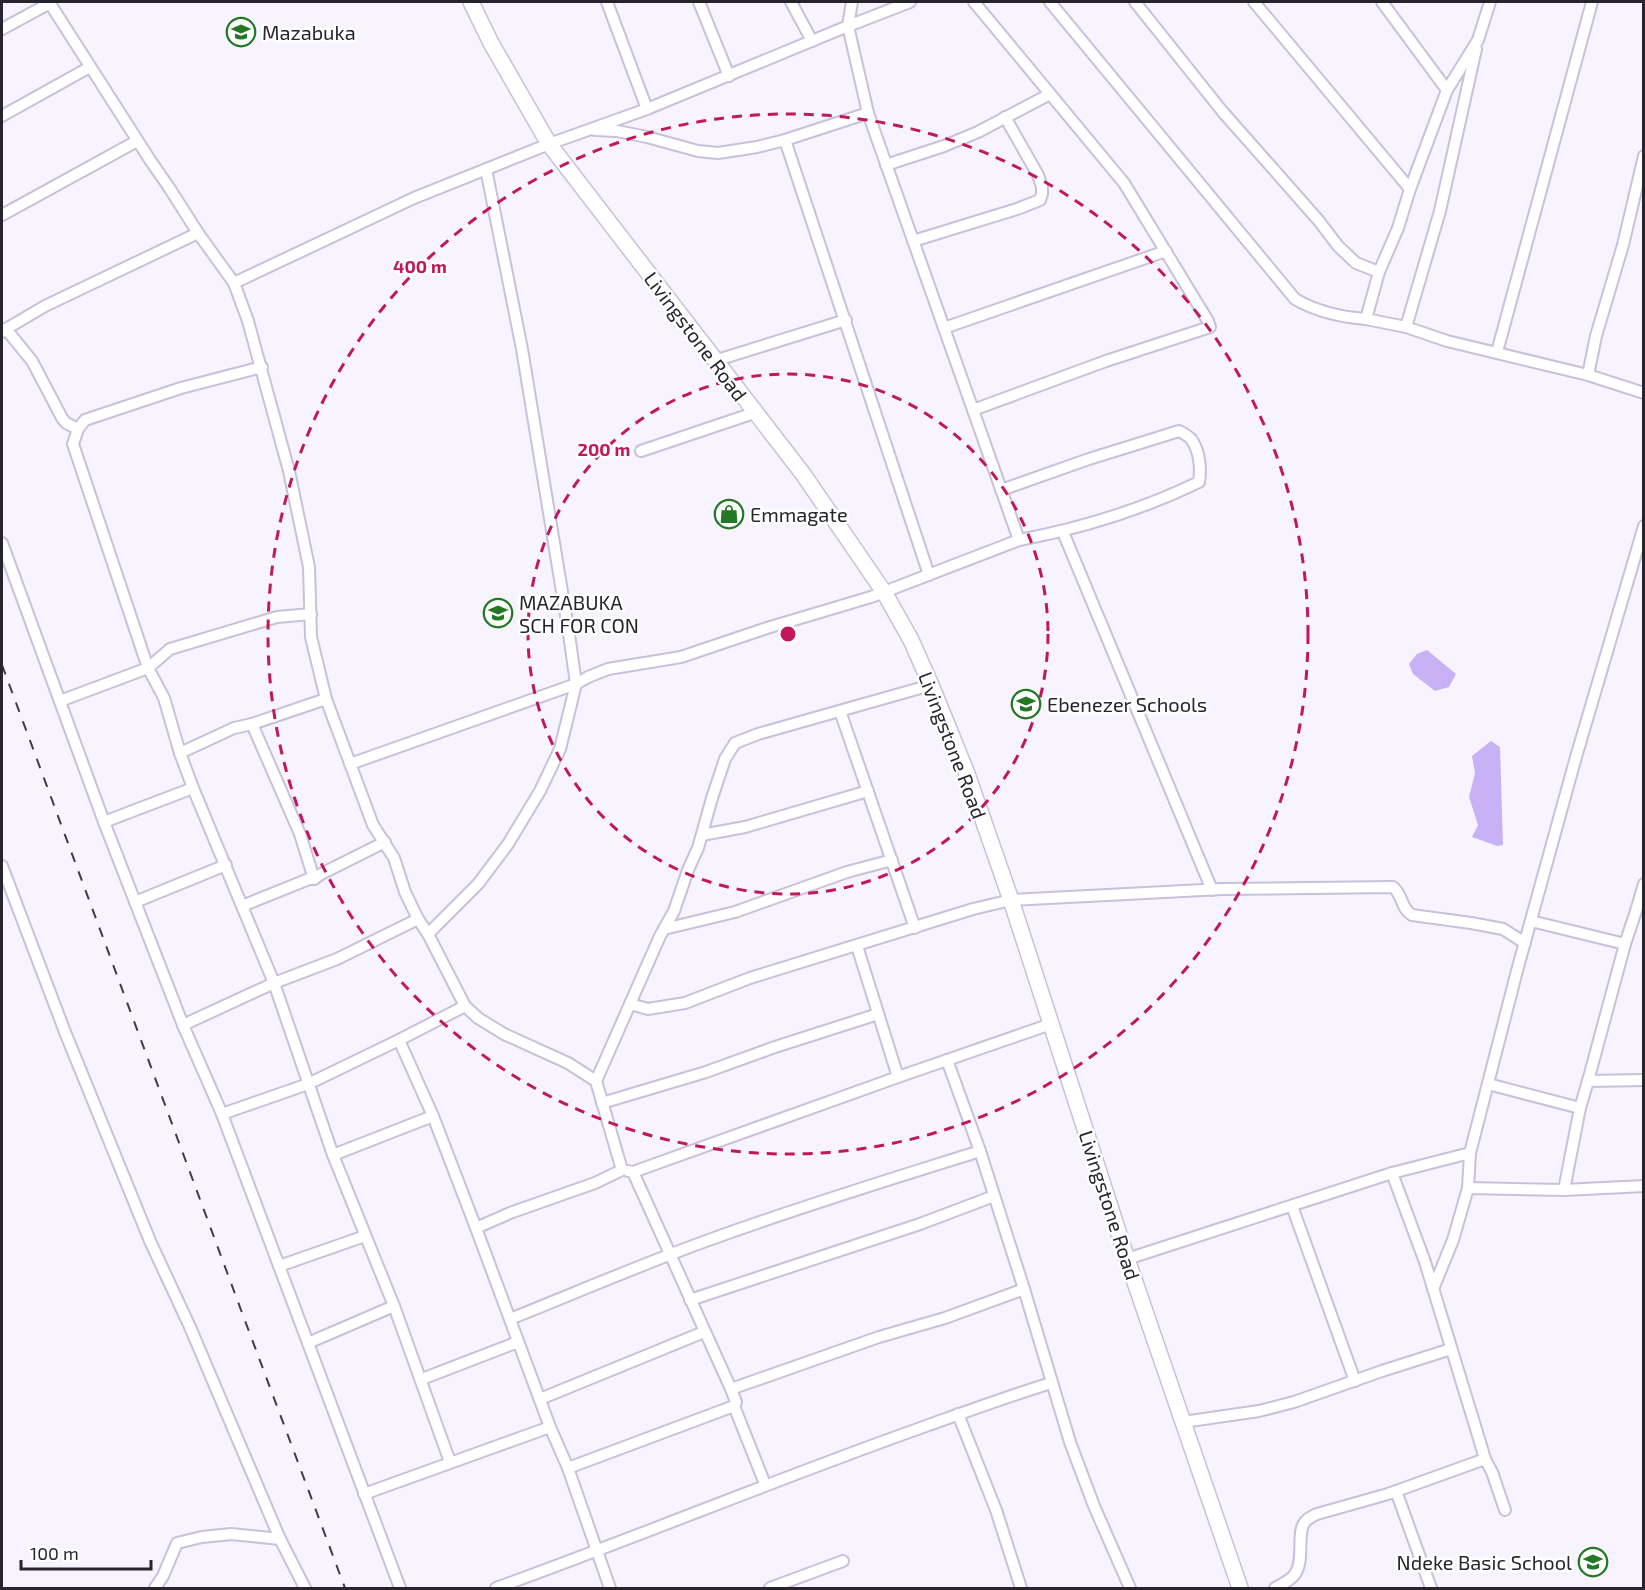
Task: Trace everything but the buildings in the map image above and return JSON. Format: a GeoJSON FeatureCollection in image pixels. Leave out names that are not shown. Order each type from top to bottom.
{"type":"FeatureCollection","features":[{"type":"Feature","properties":{"kind":"highway","name":"Livingstone Road"},"geometry":{"type":"LineString","coordinates":[[471,2],[510,79],[549,144],[802,474],[884,592],[911,640],[966,771],[1011,900],[1127,1259],[1240,1588]]}},
{"type":"Feature","properties":{"kind":"street"},"geometry":{"type":"LineString","coordinates":[[2,29],[49,2],[137,141],[234,283],[262,367],[289,471],[309,567],[311,637],[326,699],[373,825],[394,858],[405,892],[465,1006],[478,1018],[504,1034],[568,1063],[596,1081]]}},
{"type":"Feature","properties":{"kind":"street"},"geometry":{"type":"LineString","coordinates":[[606,2],[647,109]]}},
{"type":"Feature","properties":{"kind":"street"},"geometry":{"type":"LineString","coordinates":[[699,2],[729,76]]}},
{"type":"Feature","properties":{"kind":"street"},"geometry":{"type":"LineString","coordinates":[[791,2],[812,41]]}},
{"type":"Feature","properties":{"kind":"street"},"geometry":{"type":"LineString","coordinates":[[852,2],[848,26],[868,113],[1019,540]]}},
{"type":"Feature","properties":{"kind":"street"},"geometry":{"type":"LineString","coordinates":[[234,283],[414,198],[588,129],[647,109],[910,2]]}},
{"type":"Feature","properties":{"kind":"street"},"geometry":{"type":"LineString","coordinates":[[973,410],[1106,361],[1210,327],[1124,183],[974,2]]}},
{"type":"Feature","properties":{"kind":"street"},"geometry":{"type":"LineString","coordinates":[[1050,2],[1294,299],[1309,308],[1329,314],[1407,327],[1447,341],[1588,375],[1644,393]]}},
{"type":"Feature","properties":{"kind":"street"},"geometry":{"type":"LineString","coordinates":[[1135,2],[1222,111],[1338,246],[1356,263],[1379,272]]}},
{"type":"Feature","properties":{"kind":"street"},"geometry":{"type":"LineString","coordinates":[[1254,2],[1410,189]]}},
{"type":"Feature","properties":{"kind":"street"},"geometry":{"type":"LineString","coordinates":[[1382,2],[1447,90]]}},
{"type":"Feature","properties":{"kind":"street"},"geometry":{"type":"LineString","coordinates":[[1407,327],[1440,211],[1478,40],[1490,2]]}},
{"type":"Feature","properties":{"kind":"street"},"geometry":{"type":"LineString","coordinates":[[1497,352],[1592,2]]}},
{"type":"Feature","properties":{"kind":"street"},"geometry":{"type":"LineString","coordinates":[[1366,319],[1379,272],[1398,228],[1447,90],[1478,40]]}},
{"type":"Feature","properties":{"kind":"street"},"geometry":{"type":"LineString","coordinates":[[2,116],[90,67]]}},
{"type":"Feature","properties":{"kind":"street"},"geometry":{"type":"LineString","coordinates":[[886,165],[978,132],[1050,94]]}},
{"type":"Feature","properties":{"kind":"street"},"geometry":{"type":"LineString","coordinates":[[588,129],[617,131],[698,151],[718,153],[785,140],[868,113]]}},
{"type":"Feature","properties":{"kind":"street"},"geometry":{"type":"LineString","coordinates":[[913,241],[1040,200],[1042,187],[1038,175],[1005,117]]}},
{"type":"Feature","properties":{"kind":"street"},"geometry":{"type":"LineString","coordinates":[[785,140],[929,575]]}},
{"type":"Feature","properties":{"kind":"street"},"geometry":{"type":"LineString","coordinates":[[2,215],[137,141]]}},
{"type":"Feature","properties":{"kind":"street"},"geometry":{"type":"LineString","coordinates":[[1588,375],[1596,336],[1623,245],[1644,156]]}},
{"type":"Feature","properties":{"kind":"street"},"geometry":{"type":"LineString","coordinates":[[428,934],[478,884],[508,844],[540,790],[560,749],[576,684],[522,349],[486,169]]}},
{"type":"Feature","properties":{"kind":"street"},"geometry":{"type":"LineString","coordinates":[[78,429],[66,423],[62,418],[32,361],[4,330],[45,306],[198,233]]}},
{"type":"Feature","properties":{"kind":"street"},"geometry":{"type":"LineString","coordinates":[[944,328],[1166,250]]}},
{"type":"Feature","properties":{"kind":"street"},"geometry":{"type":"LineString","coordinates":[[714,361],[846,320]]}},
{"type":"Feature","properties":{"kind":"street"},"geometry":{"type":"LineString","coordinates":[[262,367],[170,392],[85,420],[78,429],[73,444],[148,668],[164,698],[193,788],[274,983],[333,1155],[422,1379],[450,1462]]}},
{"type":"Feature","properties":{"kind":"street"},"geometry":{"type":"LineString","coordinates":[[641,451],[754,413]]}},
{"type":"Feature","properties":{"kind":"street"},"geometry":{"type":"LineString","coordinates":[[350,764],[576,684],[608,669],[681,657],[884,592],[1019,540],[1063,532],[1149,505],[1199,482],[1201,470],[1190,438],[1179,431],[1001,490]]}},
{"type":"Feature","properties":{"kind":"street"},"geometry":{"type":"LineString","coordinates":[[1433,1289],[1452,1240],[1468,1188],[1470,1153],[1525,943],[1576,757],[1644,526]]}},
{"type":"Feature","properties":{"kind":"street"},"geometry":{"type":"LineString","coordinates":[[1063,532],[1212,890]]}},
{"type":"Feature","properties":{"kind":"street"},"geometry":{"type":"LineString","coordinates":[[2,543],[104,822],[183,1025],[222,1114],[400,1588]]}},
{"type":"Feature","properties":{"kind":"street"},"geometry":{"type":"LineString","coordinates":[[60,701],[148,668],[170,649],[277,617],[311,614]]}},
{"type":"Feature","properties":{"kind":"street"},"geometry":{"type":"LineString","coordinates":[[765,1484],[734,1406],[736,1402],[731,1389],[671,1254],[627,1171],[596,1081],[674,911],[702,835],[725,759],[735,743],[758,734],[931,685]]}},
{"type":"Feature","properties":{"kind":"street"},"geometry":{"type":"LineString","coordinates":[[180,753],[234,728],[326,699]]}},
{"type":"Feature","properties":{"kind":"street"},"geometry":{"type":"LineString","coordinates":[[840,711],[915,928]]}},
{"type":"Feature","properties":{"kind":"street"},"geometry":{"type":"LineString","coordinates":[[252,724],[300,834],[314,879]]}},
{"type":"Feature","properties":{"kind":"street"},"geometry":{"type":"LineString","coordinates":[[104,822],[193,788]]}},
{"type":"Feature","properties":{"kind":"street"},"geometry":{"type":"LineString","coordinates":[[702,835],[745,827],[868,791]]}},
{"type":"Feature","properties":{"kind":"street"},"geometry":{"type":"LineString","coordinates":[[242,906],[314,879],[385,842]]}},
{"type":"Feature","properties":{"kind":"street"},"geometry":{"type":"LineString","coordinates":[[664,929],[735,912],[846,872],[892,860]]}},
{"type":"Feature","properties":{"kind":"street"},"geometry":{"type":"LineString","coordinates":[[135,902],[226,865]]}},
{"type":"Feature","properties":{"kind":"street"},"geometry":{"type":"LineString","coordinates":[[2,866],[65,1032],[150,1241],[194,1337],[280,1539],[305,1588]]}},
{"type":"Feature","properties":{"kind":"street"},"geometry":{"type":"LineString","coordinates":[[1564,1190],[1580,1108],[1625,944],[1640,912],[1644,884]]}},
{"type":"Feature","properties":{"kind":"street"},"geometry":{"type":"LineString","coordinates":[[630,1004],[648,1009],[685,1003],[750,978],[973,909],[1011,900],[1212,890],[1393,887],[1400,892],[1406,912],[1412,915],[1503,929],[1525,943]]}},
{"type":"Feature","properties":{"kind":"street"},"geometry":{"type":"LineString","coordinates":[[183,1025],[274,983],[338,959],[418,919]]}},
{"type":"Feature","properties":{"kind":"street"},"geometry":{"type":"LineString","coordinates":[[1531,921],[1625,944]]}},
{"type":"Feature","properties":{"kind":"street"},"geometry":{"type":"LineString","coordinates":[[857,946],[898,1077]]}},
{"type":"Feature","properties":{"kind":"street"},"geometry":{"type":"LineString","coordinates":[[222,1114],[308,1084],[465,1006]]}},
{"type":"Feature","properties":{"kind":"street"},"geometry":{"type":"LineString","coordinates":[[602,1103],[706,1072],[878,1014]]}},
{"type":"Feature","properties":{"kind":"street"},"geometry":{"type":"LineString","coordinates":[[476,1228],[510,1213],[627,1171],[1051,1024]]}},
{"type":"Feature","properties":{"kind":"street"},"geometry":{"type":"LineString","coordinates":[[399,1040],[433,1116],[550,1427],[568,1468],[610,1588]]}},
{"type":"Feature","properties":{"kind":"street"},"geometry":{"type":"LineString","coordinates":[[947,1060],[980,1151],[1070,1442],[1094,1506],[1130,1588]]}},
{"type":"Feature","properties":{"kind":"street"},"geometry":{"type":"LineString","coordinates":[[1588,1081],[1644,1080]]}},
{"type":"Feature","properties":{"kind":"street"},"geometry":{"type":"LineString","coordinates":[[1488,1084],[1580,1108]]}},
{"type":"Feature","properties":{"kind":"street"},"geometry":{"type":"LineString","coordinates":[[333,1155],[433,1116]]}},
{"type":"Feature","properties":{"kind":"street"},"geometry":{"type":"LineString","coordinates":[[510,1319],[671,1254],[782,1214],[980,1151]]}},
{"type":"Feature","properties":{"kind":"street"},"geometry":{"type":"LineString","coordinates":[[1127,1259],[1392,1173],[1470,1153]]}},
{"type":"Feature","properties":{"kind":"street"},"geometry":{"type":"LineString","coordinates":[[1392,1173],[1425,1262],[1485,1460],[1492,1472],[1505,1510]]}},
{"type":"Feature","properties":{"kind":"street"},"geometry":{"type":"LineString","coordinates":[[1468,1188],[1564,1190],[1644,1186]]}},
{"type":"Feature","properties":{"kind":"street"},"geometry":{"type":"LineString","coordinates":[[690,1300],[920,1224],[994,1196]]}},
{"type":"Feature","properties":{"kind":"street"},"geometry":{"type":"LineString","coordinates":[[1292,1206],[1355,1381]]}},
{"type":"Feature","properties":{"kind":"street"},"geometry":{"type":"LineString","coordinates":[[279,1266],[365,1236]]}},
{"type":"Feature","properties":{"kind":"street"},"geometry":{"type":"LineString","coordinates":[[731,1389],[879,1337],[945,1318],[1024,1289]]}},
{"type":"Feature","properties":{"kind":"street"},"geometry":{"type":"LineString","coordinates":[[308,1343],[394,1306]]}},
{"type":"Feature","properties":{"kind":"street"},"geometry":{"type":"LineString","coordinates":[[540,1399],[704,1332]]}},
{"type":"Feature","properties":{"kind":"street"},"geometry":{"type":"LineString","coordinates":[[422,1379],[518,1342]]}},
{"type":"Feature","properties":{"kind":"street"},"geometry":{"type":"LineString","coordinates":[[1183,1422],[1276,1407],[1451,1349]]}},
{"type":"Feature","properties":{"kind":"street"},"geometry":{"type":"LineString","coordinates":[[496,1588],[598,1551],[765,1484],[998,1399],[1051,1383]]}},
{"type":"Feature","properties":{"kind":"street"},"geometry":{"type":"LineString","coordinates":[[568,1468],[734,1406]]}},
{"type":"Feature","properties":{"kind":"street"},"geometry":{"type":"LineString","coordinates":[[958,1414],[996,1510],[1021,1588]]}},
{"type":"Feature","properties":{"kind":"street"},"geometry":{"type":"LineString","coordinates":[[364,1494],[550,1427]]}},
{"type":"Feature","properties":{"kind":"street"},"geometry":{"type":"LineString","coordinates":[[1275,1588],[1295,1575],[1300,1561],[1301,1530],[1307,1520],[1317,1514],[1396,1491],[1485,1460]]}},
{"type":"Feature","properties":{"kind":"street"},"geometry":{"type":"LineString","coordinates":[[1396,1491],[1431,1588]]}},
{"type":"Feature","properties":{"kind":"street"},"geometry":{"type":"LineString","coordinates":[[155,1588],[163,1576],[177,1543],[202,1537],[231,1534],[280,1539]]}},
{"type":"Feature","properties":{"kind":"street"},"geometry":{"type":"LineString","coordinates":[[770,1588],[843,1561]]}},
{"type":"Feature","properties":{"kind":"shaded area"},"geometry":{"type":"Polygon","coordinates":[[[1427,650],[1456,674],[1449,687],[1435,691],[1413,674],[1409,664],[1417,654],[1427,650]]]}},
{"type":"Feature","properties":{"kind":"shaded area"},"geometry":{"type":"Polygon","coordinates":[[[1491,741],[1500,747],[1503,845],[1497,846],[1472,837],[1478,825],[1469,797],[1475,773],[1472,756],[1491,741]]]}},
{"type":"Feature","properties":{"kind":"railway"},"geometry":{"type":"LineString","coordinates":[[2,665],[345,1588]]}},
{"type":"Feature","properties":{"kind":"place","name":"Mazabuka"},"geometry":{"type":"Point","coordinates":[241,32]}},
{"type":"Feature","properties":{"kind":"place","name":"Emmagate"},"geometry":{"type":"Point","coordinates":[729,514]}},
{"type":"Feature","properties":{"kind":"place","name":"MAZABUKA SCH FOR CON"},"geometry":{"type":"Point","coordinates":[498,613]}},
{"type":"Feature","properties":{"kind":"place","name":"Ebenezer Schools"},"geometry":{"type":"Point","coordinates":[1026,704]}},
{"type":"Feature","properties":{"kind":"place","name":"Ndeke Basic School"},"geometry":{"type":"Point","coordinates":[1593,1562]}}]}
